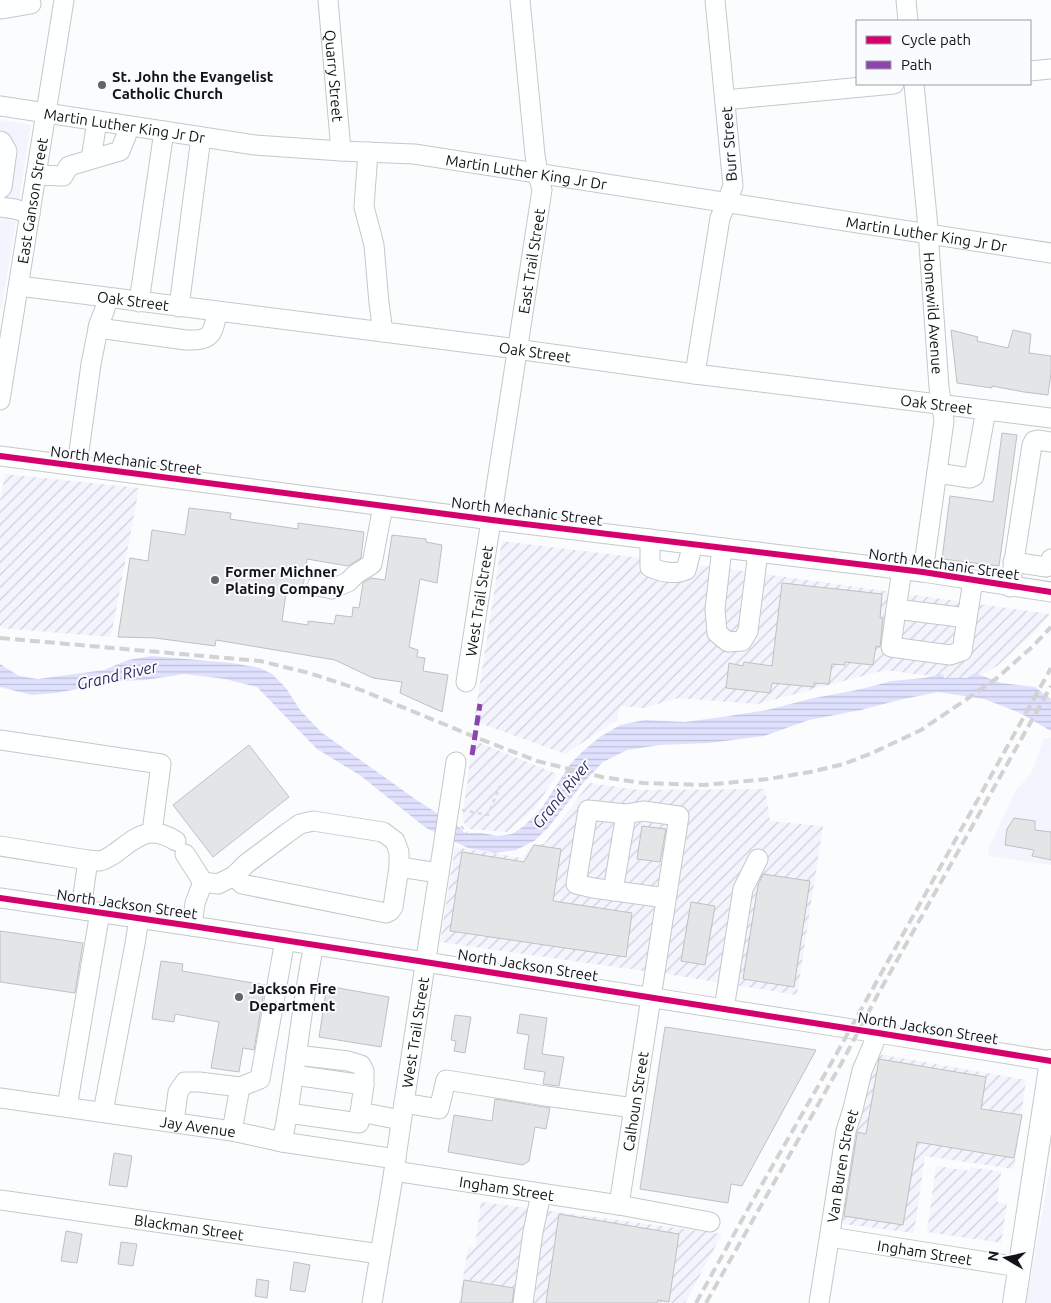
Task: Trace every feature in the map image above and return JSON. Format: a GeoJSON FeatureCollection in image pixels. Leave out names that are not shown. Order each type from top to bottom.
{"type":"FeatureCollection","features":[{"type":"Feature","properties":{"kind":"main road"},"geometry":{"type":"LineString","coordinates":[[1014,1303],[1051,1061]]}},
{"type":"Feature","properties":{"kind":"street","name":"East Ganson Street"},"geometry":{"type":"LineString","coordinates":[[0,400],[64,0]]}},
{"type":"Feature","properties":{"kind":"street","name":"Quarry Street"},"geometry":{"type":"LineString","coordinates":[[328,0],[341,151]]}},
{"type":"Feature","properties":{"kind":"street","name":"East Trail Street"},"geometry":{"type":"LineString","coordinates":[[492,520],[542,190],[538,174],[520,0]]}},
{"type":"Feature","properties":{"kind":"street","name":"Burr Street"},"geometry":{"type":"LineString","coordinates":[[695,374],[720,218],[733,186],[715,0]]}},
{"type":"Feature","properties":{"kind":"street"},"geometry":{"type":"LineString","coordinates":[[906,0],[908,20]]}},
{"type":"Feature","properties":{"kind":"street"},"geometry":{"type":"LineString","coordinates":[[0,8],[31,4]]}},
{"type":"Feature","properties":{"kind":"street"},"geometry":{"type":"LineString","coordinates":[[1031,71],[1051,69]]}},
{"type":"Feature","properties":{"kind":"street"},"geometry":{"type":"LineString","coordinates":[[725,100],[883,85]]}},
{"type":"Feature","properties":{"kind":"street","name":"Homewild Avenue"},"geometry":{"type":"LineString","coordinates":[[914,85],[928,233],[939,387],[944,421],[923,572]]}},
{"type":"Feature","properties":{"kind":"street","name":"Martin Luther King Jr Dr"},"geometry":{"type":"LineString","coordinates":[[1,110],[46,113],[255,145],[414,154],[1051,253]]}},
{"type":"Feature","properties":{"kind":"street"},"geometry":{"type":"LineString","coordinates":[[91,160],[96,120]]}},
{"type":"Feature","properties":{"kind":"street"},"geometry":{"type":"LineString","coordinates":[[36,175],[63,176],[70,166],[120,151],[130,126]]}},
{"type":"Feature","properties":{"kind":"street"},"geometry":{"type":"LineString","coordinates":[[122,332],[133,301],[164,132]]}},
{"type":"Feature","properties":{"kind":"street"},"geometry":{"type":"LineString","coordinates":[[155,336],[170,306],[201,137]]}},
{"type":"Feature","properties":{"kind":"street"},"geometry":{"type":"LineString","coordinates":[[0,141],[7,151],[2,187],[0,189]]}},
{"type":"Feature","properties":{"kind":"street"},"geometry":{"type":"LineString","coordinates":[[368,152],[364,207],[374,245],[382,332]]}},
{"type":"Feature","properties":{"kind":"street"},"geometry":{"type":"LineString","coordinates":[[0,207],[30,214]]}},
{"type":"Feature","properties":{"kind":"street","name":"Oak Street"},"geometry":{"type":"LineString","coordinates":[[19,286],[518,349],[695,374],[1051,418]]}},
{"type":"Feature","properties":{"kind":"street"},"geometry":{"type":"LineString","coordinates":[[77,466],[98,328],[107,298]]}},
{"type":"Feature","properties":{"kind":"street"},"geometry":{"type":"LineString","coordinates":[[98,328],[186,340],[199,340],[206,338],[210,334],[216,312]]}},
{"type":"Feature","properties":{"kind":"street"},"geometry":{"type":"LineString","coordinates":[[937,473],[970,478],[974,476],[986,410]]}},
{"type":"Feature","properties":{"kind":"street"},"geometry":{"type":"LineString","coordinates":[[1010,587],[1032,445],[1034,441],[1038,440],[1051,442]]}},
{"type":"Feature","properties":{"kind":"street","name":"North Mechanic Street"},"geometry":{"type":"LineString","coordinates":[[0,456],[492,520],[923,572],[1051,592]]}},
{"type":"Feature","properties":{"kind":"street"},"geometry":{"type":"LineString","coordinates":[[317,586],[332,589],[348,582],[356,574],[372,564],[383,506]]}},
{"type":"Feature","properties":{"kind":"street","name":"West Trail Street"},"geometry":{"type":"LineString","coordinates":[[466,682],[492,520]]}},
{"type":"Feature","properties":{"kind":"street"},"geometry":{"type":"LineString","coordinates":[[650,539],[650,567],[668,573],[680,573],[686,570],[694,544]]}},
{"type":"Feature","properties":{"kind":"street"},"geometry":{"type":"LineString","coordinates":[[722,548],[715,609],[717,633],[728,642],[742,641],[748,631],[758,552]]}},
{"type":"Feature","properties":{"kind":"street"},"geometry":{"type":"LineString","coordinates":[[1013,562],[1046,567],[1049,566],[1051,559]]}},
{"type":"Feature","properties":{"kind":"street"},"geometry":{"type":"LineString","coordinates":[[902,570],[891,647],[950,655],[962,651],[973,580]]}},
{"type":"Feature","properties":{"kind":"street"},"geometry":{"type":"LineString","coordinates":[[896,609],[967,618]]}},
{"type":"Feature","properties":{"kind":"street"},"geometry":{"type":"LineString","coordinates":[[0,740],[161,764],[152,832]]}},
{"type":"Feature","properties":{"kind":"street","name":"West Trail Street"},"geometry":{"type":"LineString","coordinates":[[372,1303],[395,1165],[443,844],[452,814],[456,762]]}},
{"type":"Feature","properties":{"kind":"street"},"geometry":{"type":"LineString","coordinates":[[613,891],[626,814],[588,810],[576,884],[593,888],[613,891],[666,898]]}},
{"type":"Feature","properties":{"kind":"street","name":"Calhoun Street"},"geometry":{"type":"LineString","coordinates":[[619,1205],[679,816],[643,811],[626,814]]}},
{"type":"Feature","properties":{"kind":"street"},"geometry":{"type":"LineString","coordinates":[[0,846],[99,861],[106,859],[140,835],[152,832],[164,834],[180,847],[203,882],[218,884],[234,876],[246,864],[300,824],[313,821],[383,832],[395,841],[399,852],[400,867],[393,907],[386,913],[242,884],[234,876]]}},
{"type":"Feature","properties":{"kind":"street"},"geometry":{"type":"LineString","coordinates":[[724,1010],[743,889],[758,859]]}},
{"type":"Feature","properties":{"kind":"street"},"geometry":{"type":"LineString","coordinates":[[81,909],[88,860]]}},
{"type":"Feature","properties":{"kind":"street"},"geometry":{"type":"LineString","coordinates":[[400,867],[439,873]]}},
{"type":"Feature","properties":{"kind":"street"},"geometry":{"type":"LineString","coordinates":[[192,926],[195,903],[203,882]]}},
{"type":"Feature","properties":{"kind":"street","name":"North Jackson Street"},"geometry":{"type":"LineString","coordinates":[[0,898],[285,940],[724,1010],[878,1032],[1051,1061]]}},
{"type":"Feature","properties":{"kind":"street"},"geometry":{"type":"LineString","coordinates":[[67,1108],[100,912]]}},
{"type":"Feature","properties":{"kind":"street"},"geometry":{"type":"LineString","coordinates":[[103,1112],[140,918]]}},
{"type":"Feature","properties":{"kind":"street"},"geometry":{"type":"LineString","coordinates":[[174,1122],[178,1092],[185,1082],[240,1087],[260,1079],[285,940]]}},
{"type":"Feature","properties":{"kind":"street"},"geometry":{"type":"LineString","coordinates":[[282,1142],[314,945]]}},
{"type":"Feature","properties":{"kind":"street","name":"Van Buren Street"},"geometry":{"type":"LineString","coordinates":[[819,1303],[846,1131],[862,1071],[878,1032]]}},
{"type":"Feature","properties":{"kind":"street"},"geometry":{"type":"LineString","coordinates":[[288,1113],[359,1123],[364,1084],[364,1070],[361,1066],[348,1061],[296,1055]]}},
{"type":"Feature","properties":{"kind":"street"},"geometry":{"type":"LineString","coordinates":[[294,1075],[364,1084]]}},
{"type":"Feature","properties":{"kind":"street"},"geometry":{"type":"LineString","coordinates":[[360,1112],[439,1108],[446,1080],[634,1108]]}},
{"type":"Feature","properties":{"kind":"street"},"geometry":{"type":"LineString","coordinates":[[232,1131],[240,1087]]}},
{"type":"Feature","properties":{"kind":"street","name":"Jay Avenue"},"geometry":{"type":"LineString","coordinates":[[0,1098],[232,1131],[395,1165]]}},
{"type":"Feature","properties":{"kind":"street","name":"Ingham Street"},"geometry":{"type":"LineString","coordinates":[[395,1165],[541,1194],[619,1205],[710,1222]]}},
{"type":"Feature","properties":{"kind":"street"},"geometry":{"type":"LineString","coordinates":[[523,1303],[533,1232],[541,1194]]}},
{"type":"Feature","properties":{"kind":"street","name":"Blackman Street"},"geometry":{"type":"LineString","coordinates":[[0,1200],[380,1254]]}},
{"type":"Feature","properties":{"kind":"street","name":"Ingham Street"},"geometry":{"type":"LineString","coordinates":[[830,1236],[1019,1267]]}},
{"type":"Feature","properties":{"kind":"path"},"geometry":{"type":"LineString","coordinates":[[452,814],[488,816],[500,786]]}},
{"type":"Feature","properties":{"kind":"path"},"geometry":{"type":"LineString","coordinates":[[452,814],[467,833]]}},
{"type":"Feature","properties":{"kind":"shaded area"},"geometry":{"type":"Polygon","coordinates":[[[0,120],[31,125],[2,308],[0,308],[0,120]]]}},
{"type":"Feature","properties":{"kind":"shaded area"},"geometry":{"type":"Polygon","coordinates":[[[5,474],[139,488],[111,637],[0,628],[0,502],[5,474]]]}},
{"type":"Feature","properties":{"kind":"shaded area"},"geometry":{"type":"Polygon","coordinates":[[[502,541],[699,565],[1050,614],[1033,634],[997,666],[970,681],[885,670],[757,704],[678,698],[644,708],[620,706],[617,720],[565,754],[474,721],[502,541]]]}},
{"type":"Feature","properties":{"kind":"shaded area"},"geometry":{"type":"Polygon","coordinates":[[[1044,738],[1051,738],[1051,865],[988,856],[989,848],[1016,790],[1032,772],[1044,738]]]}},
{"type":"Feature","properties":{"kind":"shaded area"},"geometry":{"type":"Polygon","coordinates":[[[473,740],[557,774],[536,807],[507,832],[469,829],[462,820],[473,740]]]}},
{"type":"Feature","properties":{"kind":"shaded area"},"geometry":{"type":"Polygon","coordinates":[[[589,783],[640,790],[765,789],[770,821],[823,826],[797,995],[673,975],[440,942],[455,847],[522,858],[533,844],[544,844],[589,783]]]}},
{"type":"Feature","properties":{"kind":"shaded area"},"geometry":{"type":"Polygon","coordinates":[[[861,1051],[1026,1080],[1014,1169],[925,1156],[914,1233],[829,1222],[852,1063],[861,1051]]]}},
{"type":"Feature","properties":{"kind":"shaded area"},"geometry":{"type":"Polygon","coordinates":[[[1051,1163],[1051,1303],[1026,1303],[1050,1169],[1051,1163]]]}},
{"type":"Feature","properties":{"kind":"shaded area"},"geometry":{"type":"Polygon","coordinates":[[[936,1166],[970,1171],[971,1167],[1001,1172],[997,1202],[1007,1204],[1001,1243],[927,1232],[936,1166]]]}},
{"type":"Feature","properties":{"kind":"shaded area"},"geometry":{"type":"Polygon","coordinates":[[[481,1202],[722,1234],[685,1303],[459,1303],[468,1247],[475,1247],[481,1202]]]}},
{"type":"Feature","properties":{"kind":"water","name":"Grand River"},"geometry":{"type":"Polygon","coordinates":[[[152,656],[232,663],[260,668],[272,674],[286,688],[300,710],[321,732],[465,833],[482,833],[498,836],[512,834],[524,826],[541,809],[571,763],[600,737],[620,725],[645,720],[685,722],[729,716],[767,710],[892,681],[943,674],[944,678],[967,678],[975,673],[1001,683],[1035,687],[1051,699],[1051,731],[1018,712],[984,699],[938,692],[809,720],[764,736],[709,743],[660,745],[627,750],[603,762],[583,783],[548,828],[534,841],[516,850],[495,853],[468,848],[426,828],[361,776],[317,749],[257,687],[225,679],[185,674],[145,680],[120,681],[56,693],[32,695],[0,687],[0,664],[19,676],[38,679],[104,670],[128,660],[152,656]]]}},
{"type":"Feature","properties":{"kind":"building"},"geometry":{"type":"Polygon","coordinates":[[[951,330],[978,337],[977,341],[1008,348],[1013,330],[1031,334],[1029,353],[1051,356],[1048,395],[992,386],[992,388],[957,383],[951,330]]]}},
{"type":"Feature","properties":{"kind":"building"},"geometry":{"type":"Polygon","coordinates":[[[1002,433],[1017,435],[999,566],[942,559],[950,496],[993,502],[1002,433]]]}},
{"type":"Feature","properties":{"kind":"building","name":"Former Michner Plating Company"},"geometry":{"type":"Polygon","coordinates":[[[189,508],[231,513],[230,519],[298,529],[298,523],[364,532],[361,558],[348,566],[307,559],[302,595],[286,593],[282,621],[308,625],[308,621],[334,624],[336,615],[352,617],[353,607],[359,608],[363,583],[371,578],[385,580],[392,535],[426,539],[426,542],[442,545],[437,583],[420,579],[409,647],[418,650],[417,657],[425,658],[423,671],[448,675],[442,712],[400,693],[402,682],[373,678],[335,660],[216,640],[215,646],[155,638],[118,637],[130,558],[148,561],[152,530],[185,535],[189,508]]]}},
{"type":"Feature","properties":{"kind":"building"},"geometry":{"type":"Polygon","coordinates":[[[782,583],[882,594],[880,618],[883,618],[880,647],[876,646],[873,665],[845,662],[845,665],[832,664],[829,684],[814,683],[814,687],[772,683],[770,693],[726,688],[729,663],[743,666],[744,662],[772,666],[782,583]]]}},
{"type":"Feature","properties":{"kind":"building"},"geometry":{"type":"Polygon","coordinates":[[[249,745],[289,797],[213,857],[173,805],[249,745]]]}},
{"type":"Feature","properties":{"kind":"building"},"geometry":{"type":"Polygon","coordinates":[[[1014,818],[1035,821],[1035,830],[1051,832],[1051,860],[1032,856],[1034,850],[1005,845],[1007,829],[1014,818]]]}},
{"type":"Feature","properties":{"kind":"building"},"geometry":{"type":"Polygon","coordinates":[[[642,826],[666,829],[660,862],[637,859],[642,826]]]}},
{"type":"Feature","properties":{"kind":"building"},"geometry":{"type":"Polygon","coordinates":[[[534,845],[561,849],[553,901],[632,913],[626,957],[450,931],[462,852],[524,862],[534,845]]]}},
{"type":"Feature","properties":{"kind":"building"},"geometry":{"type":"Polygon","coordinates":[[[763,874],[810,881],[794,987],[743,979],[758,885],[763,874]]]}},
{"type":"Feature","properties":{"kind":"building"},"geometry":{"type":"Polygon","coordinates":[[[691,902],[715,906],[705,965],[681,961],[691,902]]]}},
{"type":"Feature","properties":{"kind":"building"},"geometry":{"type":"Polygon","coordinates":[[[0,931],[83,943],[75,993],[0,982],[0,931]]]}},
{"type":"Feature","properties":{"kind":"building"},"geometry":{"type":"Polygon","coordinates":[[[161,961],[183,964],[182,971],[265,985],[254,1050],[243,1048],[239,1072],[211,1068],[219,1022],[175,1014],[174,1022],[152,1019],[161,961]]]}},
{"type":"Feature","properties":{"kind":"building"},"geometry":{"type":"Polygon","coordinates":[[[327,986],[389,997],[381,1047],[319,1037],[327,986]]]}},
{"type":"Feature","properties":{"kind":"building"},"geometry":{"type":"Polygon","coordinates":[[[520,1014],[547,1018],[542,1054],[564,1057],[559,1086],[543,1084],[545,1072],[524,1069],[529,1035],[517,1033],[520,1014]]]}},
{"type":"Feature","properties":{"kind":"building"},"geometry":{"type":"Polygon","coordinates":[[[455,1015],[471,1017],[465,1053],[454,1051],[456,1041],[451,1040],[455,1015]]]}},
{"type":"Feature","properties":{"kind":"building"},"geometry":{"type":"Polygon","coordinates":[[[665,1027],[816,1050],[742,1186],[731,1184],[728,1203],[640,1189],[665,1027]]]}},
{"type":"Feature","properties":{"kind":"building"},"geometry":{"type":"Polygon","coordinates":[[[879,1059],[986,1077],[981,1109],[1022,1115],[1014,1158],[917,1142],[903,1225],[844,1216],[857,1132],[866,1134],[879,1059]]]}},
{"type":"Feature","properties":{"kind":"building"},"geometry":{"type":"Polygon","coordinates":[[[495,1099],[550,1108],[546,1129],[535,1127],[529,1161],[523,1165],[448,1152],[454,1115],[492,1121],[495,1099]]]}},
{"type":"Feature","properties":{"kind":"building"},"geometry":{"type":"Polygon","coordinates":[[[114,1153],[132,1156],[127,1187],[109,1185],[114,1153]]]}},
{"type":"Feature","properties":{"kind":"building"},"geometry":{"type":"Polygon","coordinates":[[[559,1214],[679,1234],[669,1302],[658,1300],[657,1303],[546,1303],[559,1214]]]}},
{"type":"Feature","properties":{"kind":"building"},"geometry":{"type":"Polygon","coordinates":[[[66,1231],[82,1234],[77,1263],[61,1261],[66,1231]]]}},
{"type":"Feature","properties":{"kind":"building"},"geometry":{"type":"Polygon","coordinates":[[[121,1242],[137,1244],[133,1266],[118,1264],[121,1242]]]}},
{"type":"Feature","properties":{"kind":"building"},"geometry":{"type":"Polygon","coordinates":[[[294,1262],[310,1265],[305,1292],[290,1290],[294,1262]]]}},
{"type":"Feature","properties":{"kind":"building"},"geometry":{"type":"Polygon","coordinates":[[[257,1279],[269,1281],[267,1298],[255,1296],[257,1279]]]}},
{"type":"Feature","properties":{"kind":"building"},"geometry":{"type":"Polygon","coordinates":[[[464,1280],[514,1288],[512,1303],[461,1303],[464,1280]]]}},
{"type":"Feature","properties":{"kind":"railway"},"geometry":{"type":"LineString","coordinates":[[0,638],[260,661],[309,673],[361,690],[537,761],[602,777],[643,783],[704,785],[768,779],[810,772],[844,764],[872,753],[921,730],[997,678],[1051,627]]}},
{"type":"Feature","properties":{"kind":"railway"},"geometry":{"type":"LineString","coordinates":[[696,1303],[1051,668]]}},
{"type":"Feature","properties":{"kind":"railway"},"geometry":{"type":"LineString","coordinates":[[706,1303],[1051,686]]}},
{"type":"Feature","properties":{"kind":"marked path"},"geometry":{"type":"LineString","coordinates":[[472,755],[480,704]]}},
{"type":"Feature","properties":{"kind":"cycle path"},"geometry":{"type":"LineString","coordinates":[[0,456],[492,520],[923,572],[1051,592]]}},
{"type":"Feature","properties":{"kind":"cycle path"},"geometry":{"type":"LineString","coordinates":[[0,898],[425,962],[1051,1061]]}},
{"type":"Feature","properties":{"kind":"place","name":"St. John the Evangelist Catholic Church"},"geometry":{"type":"Point","coordinates":[102,85]}},
{"type":"Feature","properties":{"kind":"place","name":"Former Michner Plating Company"},"geometry":{"type":"Point","coordinates":[215,580]}},
{"type":"Feature","properties":{"kind":"place","name":"Jackson Fire Department"},"geometry":{"type":"Point","coordinates":[239,997]}}]}
